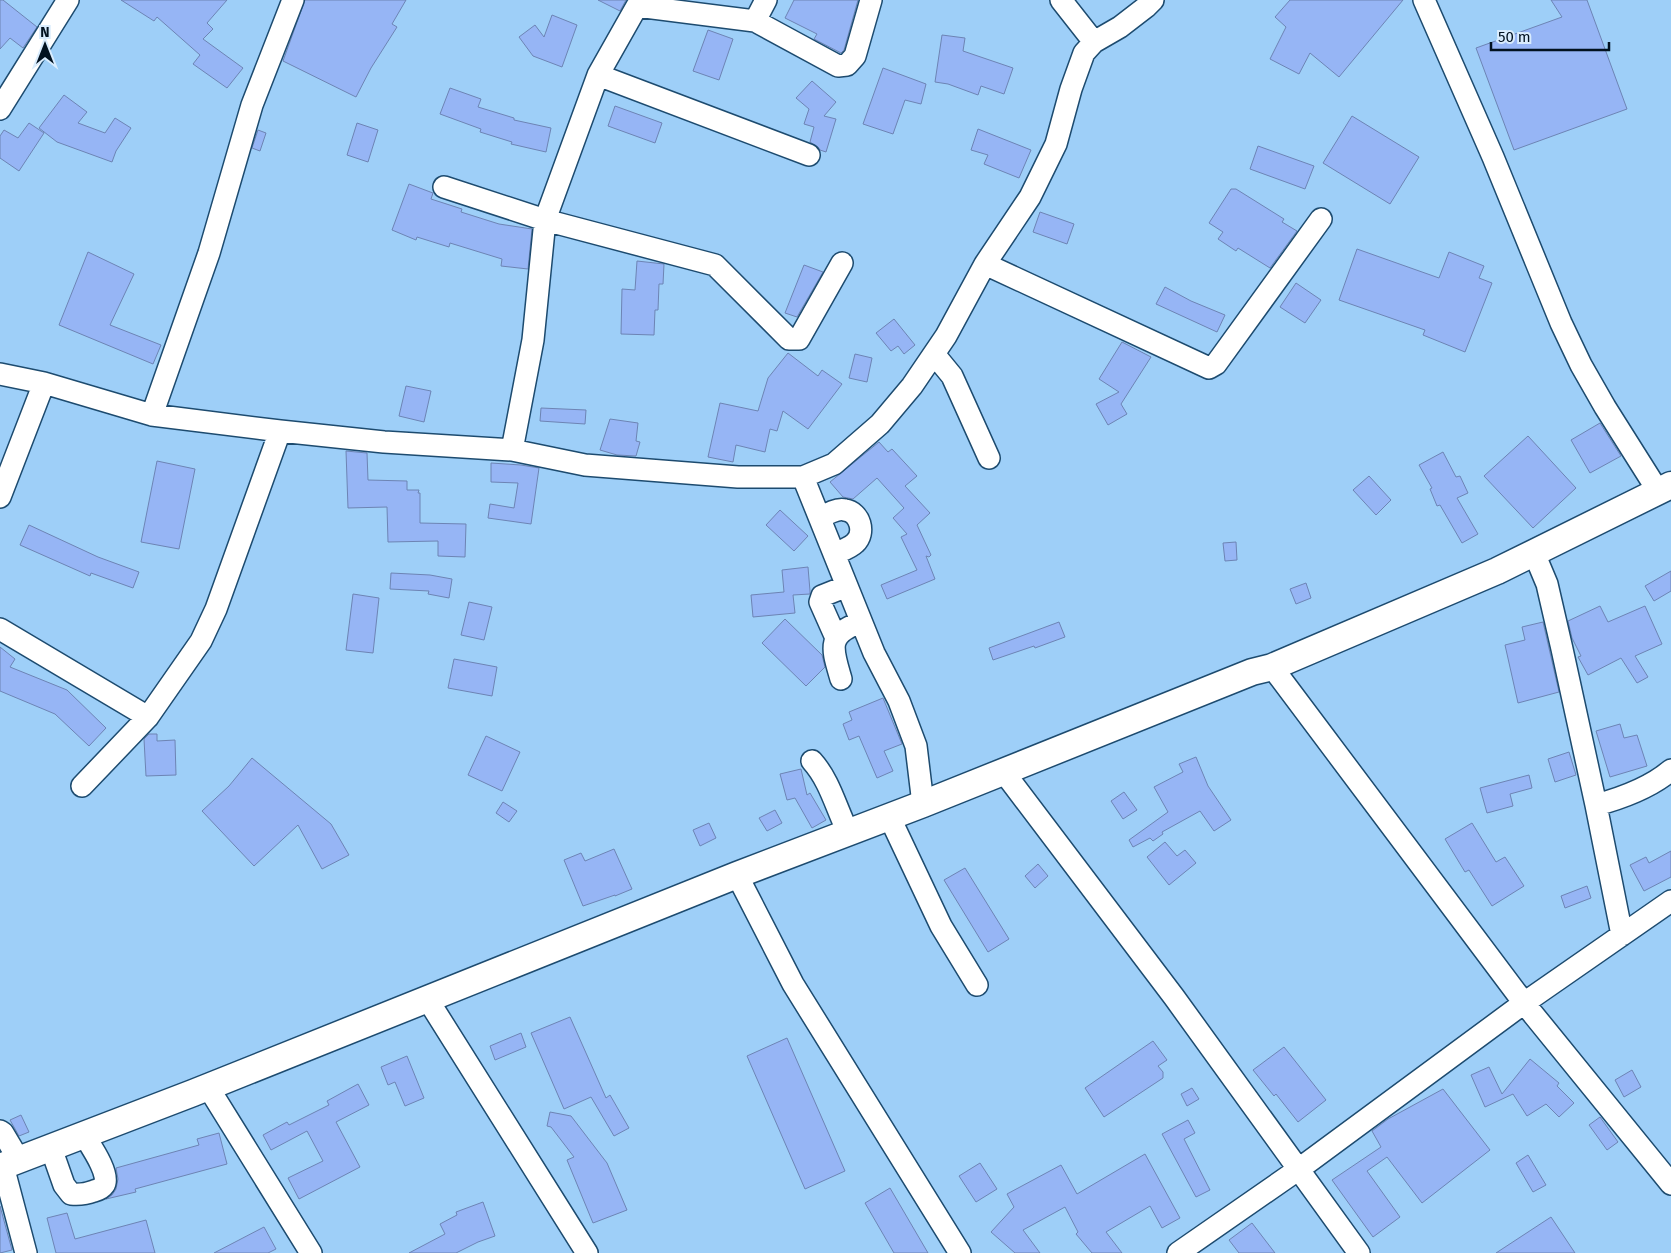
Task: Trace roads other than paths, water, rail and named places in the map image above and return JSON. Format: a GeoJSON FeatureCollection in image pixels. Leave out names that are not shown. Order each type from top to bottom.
{"type":"FeatureCollection","features":[{"type":"Feature","properties":{"kind":"main road"},"geometry":{"type":"LineString","coordinates":[[8,1164],[428,1000],[737,875],[923,804],[1252,672],[1272,667],[1497,571],[1665,488]]}},
{"type":"Feature","properties":{"kind":"street"},"geometry":{"type":"LineString","coordinates":[[0,109],[68,0]]}},
{"type":"Feature","properties":{"kind":"street"},"geometry":{"type":"LineString","coordinates":[[152,415],[209,252],[252,105],[293,0]]}},
{"type":"Feature","properties":{"kind":"street"},"geometry":{"type":"LineString","coordinates":[[755,22],[766,0]]}},
{"type":"Feature","properties":{"kind":"street"},"geometry":{"type":"LineString","coordinates":[[512,450],[533,340],[544,220],[598,75],[637,6],[755,22],[838,66],[847,65],[855,56],[871,0]]}},
{"type":"Feature","properties":{"kind":"street"},"geometry":{"type":"LineString","coordinates":[[1061,0],[1094,42]]}},
{"type":"Feature","properties":{"kind":"street"},"geometry":{"type":"LineString","coordinates":[[0,374],[44,383],[152,415],[384,442],[512,450],[585,465],[738,477],[803,477],[834,464],[880,424],[912,386],[946,336],[985,264],[1030,197],[1056,144],[1071,89],[1084,53],[1094,42],[1120,27],[1153,0]]}},
{"type":"Feature","properties":{"kind":"street"},"geometry":{"type":"LineString","coordinates":[[1424,0],[1493,157],[1561,323],[1581,365],[1605,407],[1665,488]]}},
{"type":"Feature","properties":{"kind":"street"},"geometry":{"type":"LineString","coordinates":[[598,75],[809,155]]}},
{"type":"Feature","properties":{"kind":"street"},"geometry":{"type":"LineString","coordinates":[[444,187],[544,220],[715,265],[789,339],[799,339],[842,263]]}},
{"type":"Feature","properties":{"kind":"street"},"geometry":{"type":"LineString","coordinates":[[985,264],[1209,368],[1216,364],[1321,219]]}},
{"type":"Feature","properties":{"kind":"street"},"geometry":{"type":"LineString","coordinates":[[934,354],[952,376],[989,458]]}},
{"type":"Feature","properties":{"kind":"street"},"geometry":{"type":"LineString","coordinates":[[0,497],[44,383]]}},
{"type":"Feature","properties":{"kind":"street"},"geometry":{"type":"LineString","coordinates":[[82,786],[148,717],[201,641],[216,609],[280,431]]}},
{"type":"Feature","properties":{"kind":"street"},"geometry":{"type":"LineString","coordinates":[[803,477],[874,653],[899,701],[916,746],[923,804]]}},
{"type":"Feature","properties":{"kind":"street"},"geometry":{"type":"LineString","coordinates":[[820,518],[839,510],[846,510],[854,513],[860,520],[861,534],[855,543],[834,554]]}},
{"type":"Feature","properties":{"kind":"street"},"geometry":{"type":"LineString","coordinates":[[1534,553],[1547,584],[1596,805],[1622,935]]}},
{"type":"Feature","properties":{"kind":"street"},"geometry":{"type":"LineString","coordinates":[[836,638],[820,602],[822,596],[847,586]]}},
{"type":"Feature","properties":{"kind":"street"},"geometry":{"type":"LineString","coordinates":[[841,680],[834,652],[836,638],[848,626],[861,622]]}},
{"type":"Feature","properties":{"kind":"street"},"geometry":{"type":"LineString","coordinates":[[0,629],[148,717]]}},
{"type":"Feature","properties":{"kind":"street"},"geometry":{"type":"LineString","coordinates":[[1272,667],[1524,1003],[1671,1184]]}},
{"type":"Feature","properties":{"kind":"street"},"geometry":{"type":"LineString","coordinates":[[812,761],[828,784],[848,832]]}},
{"type":"Feature","properties":{"kind":"street"},"geometry":{"type":"LineString","coordinates":[[1596,805],[1622,798],[1671,770]]}},
{"type":"Feature","properties":{"kind":"street"},"geometry":{"type":"LineString","coordinates":[[1003,771],[1174,997],[1359,1253]]}},
{"type":"Feature","properties":{"kind":"street"},"geometry":{"type":"LineString","coordinates":[[889,816],[942,926],[977,985]]}},
{"type":"Feature","properties":{"kind":"street"},"geometry":{"type":"LineString","coordinates":[[737,875],[793,984],[960,1253]]}},
{"type":"Feature","properties":{"kind":"street"},"geometry":{"type":"LineString","coordinates":[[1178,1253],[1299,1169],[1524,1003],[1671,901]]}},
{"type":"Feature","properties":{"kind":"street"},"geometry":{"type":"LineString","coordinates":[[428,1000],[587,1253]]}},
{"type":"Feature","properties":{"kind":"street"},"geometry":{"type":"LineString","coordinates":[[208,1087],[311,1253]]}},
{"type":"Feature","properties":{"kind":"street"},"geometry":{"type":"LineString","coordinates":[[0,1131],[3,1133],[26,1253]]}},
{"type":"Feature","properties":{"kind":"street"},"geometry":{"type":"LineString","coordinates":[[51,1148],[64,1185],[71,1194],[83,1195],[99,1189],[104,1185],[107,1178],[84,1135]]}}]}
